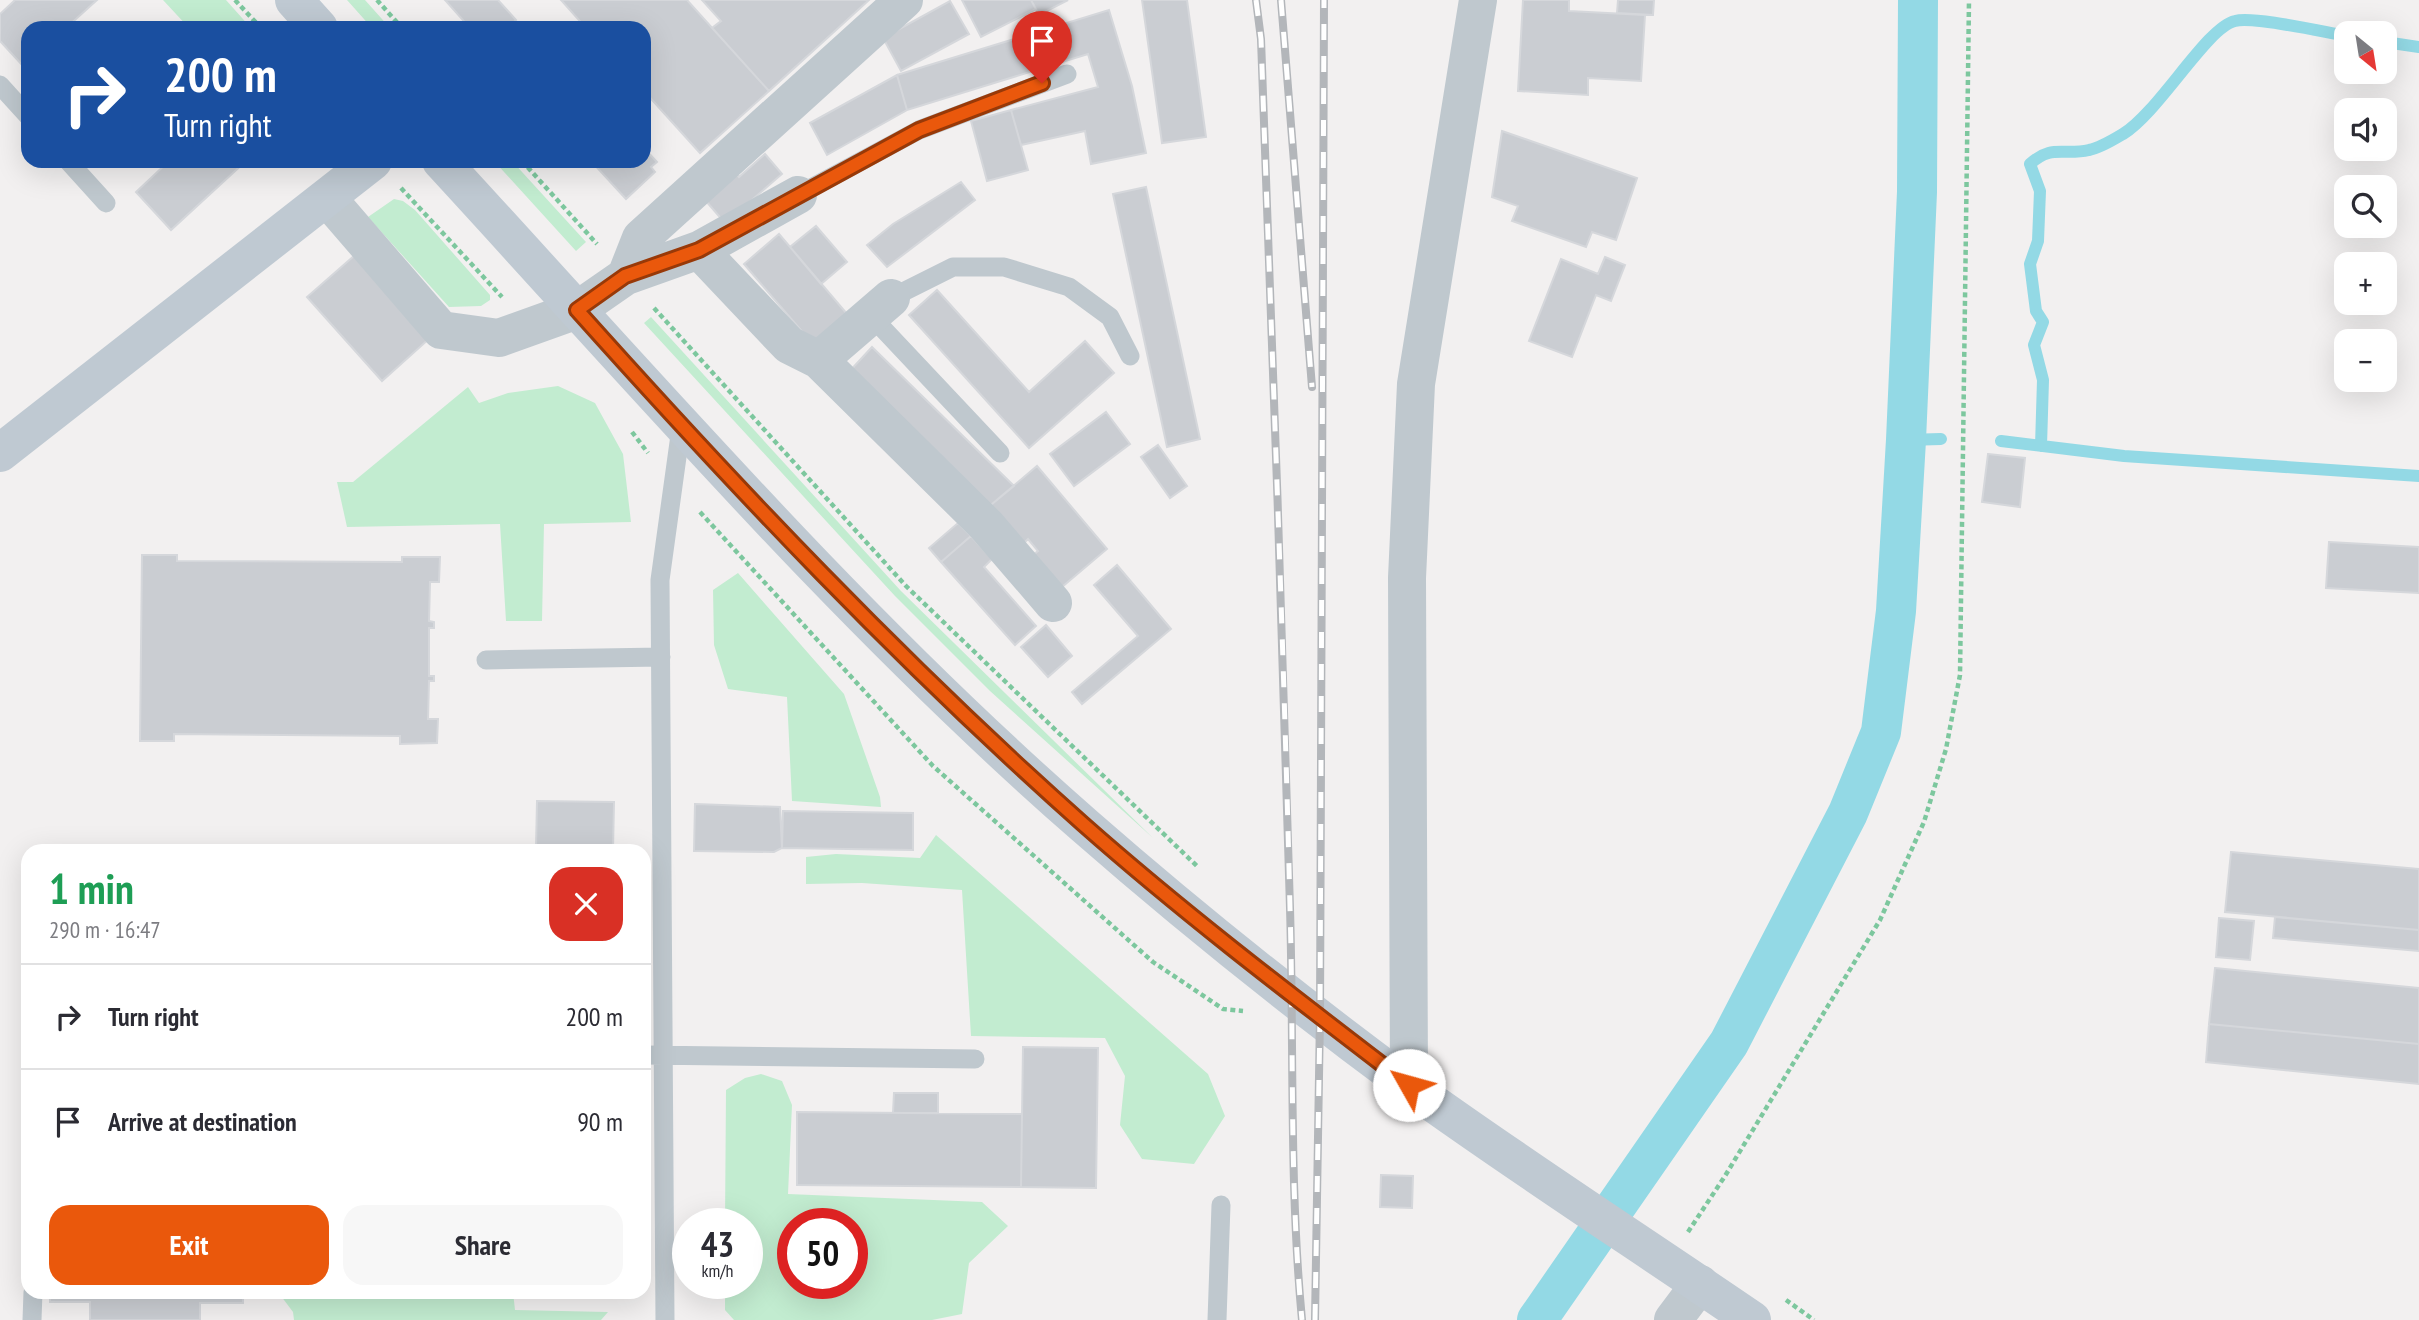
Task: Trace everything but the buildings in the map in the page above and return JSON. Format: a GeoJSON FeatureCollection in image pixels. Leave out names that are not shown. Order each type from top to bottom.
{"type":"FeatureCollection","features":[{"type":"Feature","properties":{"kind":"main road"},"geometry":{"type":"LineString","coordinates":[[294,0],[313,21]]}},
{"type":"Feature","properties":{"kind":"main road"},"geometry":{"type":"LineString","coordinates":[[0,453],[365,168]]}},
{"type":"Feature","properties":{"kind":"main road"},"geometry":{"type":"LineString","coordinates":[[447,168],[681,428],[869,622],[1073,816],[1209,929],[1409,1085],[1700,1284],[1766,1308]]}},
{"type":"Feature","properties":{"kind":"street"},"geometry":{"type":"LineString","coordinates":[[625,276],[641,238],[904,0]]}},
{"type":"Feature","properties":{"kind":"street"},"geometry":{"type":"LineString","coordinates":[[1409,1085],[1407,578],[1416,384],[1478,0]]}},
{"type":"Feature","properties":{"kind":"street"},"geometry":{"type":"LineString","coordinates":[[328,199],[441,330],[499,338],[577,310],[625,276],[699,250],[798,195]]}},
{"type":"Feature","properties":{"kind":"street"},"geometry":{"type":"LineString","coordinates":[[699,250],[789,345],[819,360],[986,525],[1053,603]]}},
{"type":"Feature","properties":{"kind":"street"},"geometry":{"type":"LineString","coordinates":[[819,360],[881,307]]}},
{"type":"Feature","properties":{"kind":"street"},"geometry":{"type":"LineString","coordinates":[[1673,1320],[1700,1284]]}},
{"type":"Feature","properties":{"kind":"lane"},"geometry":{"type":"LineString","coordinates":[[798,195],[919,130],[1067,74]]}},
{"type":"Feature","properties":{"kind":"lane"},"geometry":{"type":"LineString","coordinates":[[0,85],[21,108]]}},
{"type":"Feature","properties":{"kind":"lane"},"geometry":{"type":"LineString","coordinates":[[74,168],[106,203]]}},
{"type":"Feature","properties":{"kind":"lane"},"geometry":{"type":"LineString","coordinates":[[1000,453],[881,307],[953,267],[1004,267],[1069,287],[1110,317],[1129,356]]}},
{"type":"Feature","properties":{"kind":"lane"},"geometry":{"type":"LineString","coordinates":[[665,1320],[653,1055],[661,657],[660,580],[681,428]]}},
{"type":"Feature","properties":{"kind":"lane"},"geometry":{"type":"LineString","coordinates":[[486,660],[661,657]]}},
{"type":"Feature","properties":{"kind":"lane"},"geometry":{"type":"LineString","coordinates":[[653,1055],[975,1059]]}},
{"type":"Feature","properties":{"kind":"lane"},"geometry":{"type":"LineString","coordinates":[[1217,1320],[1221,1206]]}},
{"type":"Feature","properties":{"kind":"lane"},"geometry":{"type":"LineString","coordinates":[[32,1320],[33,1299]]}},
{"type":"Feature","properties":{"kind":"path"},"geometry":{"type":"LineString","coordinates":[[235,0],[254,21]]}},
{"type":"Feature","properties":{"kind":"path"},"geometry":{"type":"LineString","coordinates":[[377,0],[396,21]]}},
{"type":"Feature","properties":{"kind":"path"},"geometry":{"type":"LineString","coordinates":[[1662,1258],[1726,1176],[1880,920],[1924,822],[1946,749],[1960,675],[1969,0]]}},
{"type":"Feature","properties":{"kind":"path"},"geometry":{"type":"LineString","coordinates":[[528,168],[906,586],[1206,875]]}},
{"type":"Feature","properties":{"kind":"path"},"geometry":{"type":"LineString","coordinates":[[1766,1308],[1814,1320]]}},
{"type":"Feature","properties":{"kind":"green space"},"geometry":{"type":"Polygon","coordinates":[[[163,0],[226,0],[245,21],[182,21],[163,0]]]}},
{"type":"Feature","properties":{"kind":"green space"},"geometry":{"type":"Polygon","coordinates":[[[347,0],[365,0],[384,21],[366,21],[347,0]]]}},
{"type":"Feature","properties":{"kind":"green space"},"geometry":{"type":"Polygon","coordinates":[[[500,168],[518,168],[586,242],[576,251],[500,168]]]}},
{"type":"Feature","properties":{"kind":"green space"},"geometry":{"type":"Polygon","coordinates":[[[394,199],[403,201],[415,210],[490,295],[490,300],[481,306],[449,307],[368,217],[394,199]]]}},
{"type":"Feature","properties":{"kind":"green space"},"geometry":{"type":"Polygon","coordinates":[[[651,317],[901,591],[1153,838],[990,691],[895,596],[644,323],[651,317]]]}},
{"type":"Feature","properties":{"kind":"green space"},"geometry":{"type":"Polygon","coordinates":[[[558,386],[595,403],[623,454],[631,522],[544,524],[542,621],[506,621],[500,524],[347,527],[337,482],[353,482],[468,387],[479,403],[508,393],[558,386]]]}},
{"type":"Feature","properties":{"kind":"green space"},"geometry":{"type":"Polygon","coordinates":[[[738,573],[844,694],[880,797],[881,807],[792,801],[787,697],[728,689],[714,645],[713,590],[738,573]]]}},
{"type":"Feature","properties":{"kind":"green space"},"geometry":{"type":"Polygon","coordinates":[[[936,835],[1208,1074],[1225,1116],[1194,1164],[1142,1159],[1120,1125],[1125,1076],[1105,1038],[971,1036],[962,890],[862,883],[806,884],[806,857],[836,854],[920,858],[936,835]]]}},
{"type":"Feature","properties":{"kind":"green space"},"geometry":{"type":"Polygon","coordinates":[[[761,1074],[782,1081],[792,1105],[788,1194],[982,1202],[1008,1226],[969,1263],[962,1314],[932,1320],[734,1320],[725,1310],[725,1299],[763,1299],[763,1208],[725,1208],[726,1090],[745,1078],[761,1074]]]}},
{"type":"Feature","properties":{"kind":"green space"},"geometry":{"type":"Polygon","coordinates":[[[283,1299],[514,1299],[515,1310],[608,1312],[601,1320],[294,1320],[293,1312],[283,1299]]]}},
{"type":"Feature","properties":{"kind":"waterway"},"geometry":{"type":"LineString","coordinates":[[1537,1320],[1729,1043],[1848,813],[1881,732],[1896,611],[1906,440],[1917,192],[1918,0]]}},
{"type":"Feature","properties":{"kind":"waterway"},"geometry":{"type":"LineString","coordinates":[[2041,446],[2043,380],[2034,345],[2043,322],[2036,311],[2030,264],[2038,241],[2040,191],[2030,164],[2051,152],[2093,149],[2123,134],[2152,108],[2211,38],[2235,21],[2272,22],[2334,34]]}},
{"type":"Feature","properties":{"kind":"waterway"},"geometry":{"type":"LineString","coordinates":[[2398,44],[2419,47]]}},
{"type":"Feature","properties":{"kind":"waterway"},"geometry":{"type":"LineString","coordinates":[[1906,440],[1941,439]]}},
{"type":"Feature","properties":{"kind":"waterway"},"geometry":{"type":"LineString","coordinates":[[2001,441],[2124,456],[2419,476]]}},
{"type":"Feature","properties":{"kind":"railway"},"geometry":{"type":"LineString","coordinates":[[1256,0],[1261,39],[1277,474],[1290,908],[1295,1217],[1302,1320]]}},
{"type":"Feature","properties":{"kind":"railway"},"geometry":{"type":"LineString","coordinates":[[1281,0],[1312,387]]}},
{"type":"Feature","properties":{"kind":"railway"},"geometry":{"type":"LineString","coordinates":[[1315,1320],[1320,1016],[1324,0]]}},
{"type":"Feature","properties":{"kind":"route"},"geometry":{"type":"LineString","coordinates":[[1042,83],[919,130],[699,250],[625,276],[577,310],[681,428],[869,622],[1001,750],[1160,890],[1409,1085]]}}]}
